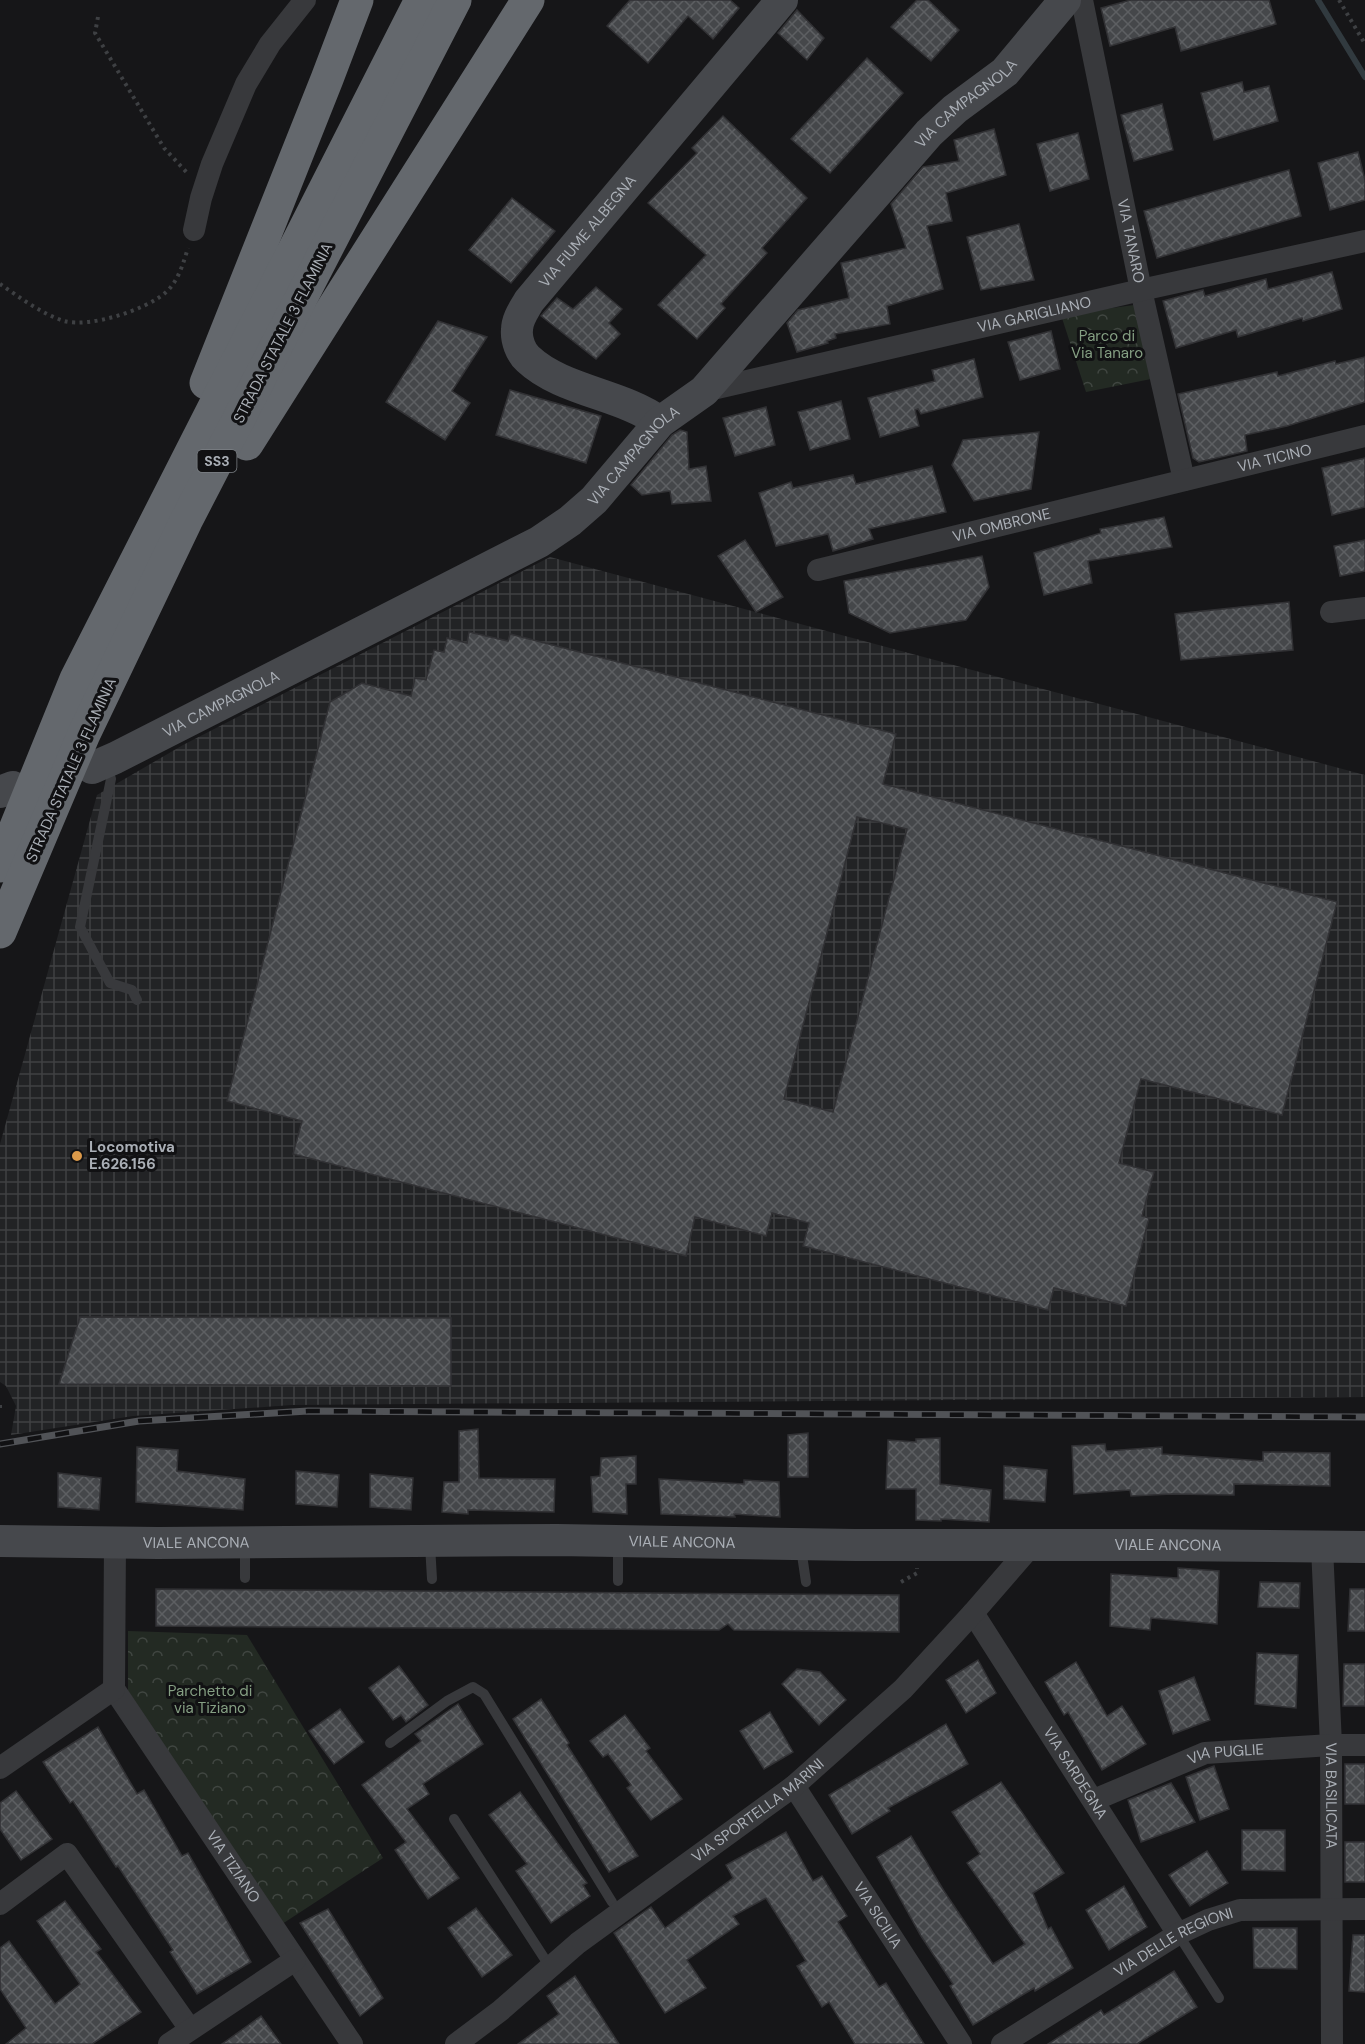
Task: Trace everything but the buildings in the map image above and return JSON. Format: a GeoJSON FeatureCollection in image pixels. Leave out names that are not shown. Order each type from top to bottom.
{"type":"FeatureCollection","features":[{"type":"Feature","properties":{"kind":"highway"},"geometry":{"type":"LineString","coordinates":[[76,679],[113,575],[198,402],[357,0]]}},
{"type":"Feature","properties":{"kind":"highway","name":"STRADA STATALE 3 FLAMINIA"},"geometry":{"type":"LineString","coordinates":[[0,866],[76,679],[422,0]]}},
{"type":"Feature","properties":{"kind":"highway","name":"STRADA STATALE 3 FLAMINIA"},"geometry":{"type":"LineString","coordinates":[[0,932],[84,734],[186,521],[455,0]]}},
{"type":"Feature","properties":{"kind":"highway"},"geometry":{"type":"LineString","coordinates":[[118,663],[162,597],[215,495],[528,0]]}},
{"type":"Feature","properties":{"kind":"street"},"geometry":{"type":"LineString","coordinates":[[194,230],[212,164],[256,66],[270,44],[305,0]]}},
{"type":"Feature","properties":{"kind":"street","name":"VIA FIUME ALBEGNA"},"geometry":{"type":"LineString","coordinates":[[660,423],[647,413],[556,377],[526,358],[519,344],[516,330],[520,315],[529,301],[782,0]]}},
{"type":"Feature","properties":{"kind":"street","name":"VIA CAMPAGNOLA"},"geometry":{"type":"LineString","coordinates":[[99,765],[539,542],[570,521],[594,500],[660,423],[672,412],[704,391],[930,133],[955,109],[1005,72],[1065,0]]}},
{"type":"Feature","properties":{"kind":"street","name":"VIA TANARO"},"geometry":{"type":"LineString","coordinates":[[1082,0],[1141,290],[1185,480]]}},
{"type":"Feature","properties":{"kind":"street","name":"VIA GARIGLIANO"},"geometry":{"type":"LineString","coordinates":[[704,391],[1365,241]]}},
{"type":"Feature","properties":{"kind":"street","name":"VIA TICINO"},"geometry":{"type":"LineString","coordinates":[[1185,480],[1365,436]]}},
{"type":"Feature","properties":{"kind":"street","name":"VIA OMBRONE"},"geometry":{"type":"LineString","coordinates":[[818,570],[1185,480]]}},
{"type":"Feature","properties":{"kind":"street"},"geometry":{"type":"LineString","coordinates":[[1331,612],[1365,608]]}},
{"type":"Feature","properties":{"kind":"street","name":"VIALE ANCONA"},"geometry":{"type":"LineString","coordinates":[[0,1541],[245,1543],[618,1541],[1365,1547]]}},
{"type":"Feature","properties":{"kind":"street"},"geometry":{"type":"LineString","coordinates":[[0,1768],[114,1689],[115,1542]]}},
{"type":"Feature","properties":{"kind":"street","name":"VIA SPORTELLA MARINI"},"geometry":{"type":"LineString","coordinates":[[456,2044],[500,2011],[578,1944],[794,1786],[903,1689],[1032,1545]]}},
{"type":"Feature","properties":{"kind":"street","name":"VIA BASILICATA"},"geometry":{"type":"LineString","coordinates":[[1322,1547],[1331,1745],[1332,2044]]}},
{"type":"Feature","properties":{"kind":"street","name":"VIA SARDEGNA"},"geometry":{"type":"LineString","coordinates":[[973,1613],[1178,1934]]}},
{"type":"Feature","properties":{"kind":"street","name":"VIA TIZIANO"},"geometry":{"type":"LineString","coordinates":[[114,1689],[352,2044]]}},
{"type":"Feature","properties":{"kind":"street","name":"VIA PUGLIE"},"geometry":{"type":"LineString","coordinates":[[1094,1800],[1205,1753],[1365,1745]]}},
{"type":"Feature","properties":{"kind":"street","name":"VIA SICILIA"},"geometry":{"type":"LineString","coordinates":[[794,1786],[962,2044]]}},
{"type":"Feature","properties":{"kind":"street"},"geometry":{"type":"LineString","coordinates":[[0,1904],[67,1854],[190,2029]]}},
{"type":"Feature","properties":{"kind":"street","name":"VIA DELLE REGIONI"},"geometry":{"type":"LineString","coordinates":[[1002,2044],[1178,1934],[1208,1920],[1240,1910],[1365,1909]]}},
{"type":"Feature","properties":{"kind":"street"},"geometry":{"type":"LineString","coordinates":[[169,2044],[295,1960]]}},
{"type":"Feature","properties":{"kind":"lane"},"geometry":{"type":"LineString","coordinates":[[99,765],[111,779],[80,927],[110,983],[132,990],[137,1000]]}},
{"type":"Feature","properties":{"kind":"lane"},"geometry":{"type":"LineString","coordinates":[[430,1541],[432,1579]]}},
{"type":"Feature","properties":{"kind":"lane"},"geometry":{"type":"LineString","coordinates":[[618,1541],[618,1581]]}},
{"type":"Feature","properties":{"kind":"lane"},"geometry":{"type":"LineString","coordinates":[[245,1543],[245,1578]]}},
{"type":"Feature","properties":{"kind":"lane"},"geometry":{"type":"LineString","coordinates":[[801,1544],[806,1582]]}},
{"type":"Feature","properties":{"kind":"lane"},"geometry":{"type":"LineString","coordinates":[[390,1743],[447,1701],[473,1687],[484,1694],[612,1902]]}},
{"type":"Feature","properties":{"kind":"lane"},"geometry":{"type":"LineString","coordinates":[[454,1819],[550,1967]]}},
{"type":"Feature","properties":{"kind":"lane"},"geometry":{"type":"LineString","coordinates":[[1178,1934],[1219,1998]]}},
{"type":"Feature","properties":{"kind":"path"},"geometry":{"type":"LineString","coordinates":[[1339,0],[1365,44]]}},
{"type":"Feature","properties":{"kind":"path"},"geometry":{"type":"LineString","coordinates":[[98,17],[94,33],[164,148],[193,178],[206,183]]}},
{"type":"Feature","properties":{"kind":"path"},"geometry":{"type":"LineString","coordinates":[[0,284],[51,316],[67,322],[89,323],[105,320],[149,303],[165,293],[176,280],[194,230]]}},
{"type":"Feature","properties":{"kind":"path"},"geometry":{"type":"LineString","coordinates":[[0,1405],[0,1410]]}},
{"type":"Feature","properties":{"kind":"path"},"geometry":{"type":"LineString","coordinates":[[901,1582],[917,1573]]}},
{"type":"Feature","properties":{"kind":"shaded area"},"geometry":{"type":"Polygon","coordinates":[[[550,557],[1365,775],[1365,1397],[292,1405],[133,1416],[11,1435],[16,1406],[6,1386],[0,1382],[0,1144],[97,795],[183,745],[550,557]]]}},
{"type":"Feature","properties":{"kind":"green space","name":"Parco di Via Tanaro"},"geometry":{"type":"Polygon","coordinates":[[[1134,305],[1151,379],[1086,392],[1061,315],[1134,305]]]}},
{"type":"Feature","properties":{"kind":"green space","name":"Parchetto di via Tiziano"},"geometry":{"type":"Polygon","coordinates":[[[128,1631],[247,1635],[383,1858],[276,1928],[128,1691],[128,1631]]]}},
{"type":"Feature","properties":{"kind":"waterway"},"geometry":{"type":"LineString","coordinates":[[1318,0],[1365,77]]}},
{"type":"Feature","properties":{"kind":"railway"},"geometry":{"type":"LineString","coordinates":[[0,1444],[139,1421],[308,1411],[1365,1417]]}},
{"type":"Feature","properties":{"kind":"place","name":"Locomotiva E.626.156"},"geometry":{"type":"Point","coordinates":[77,1156]}}]}
